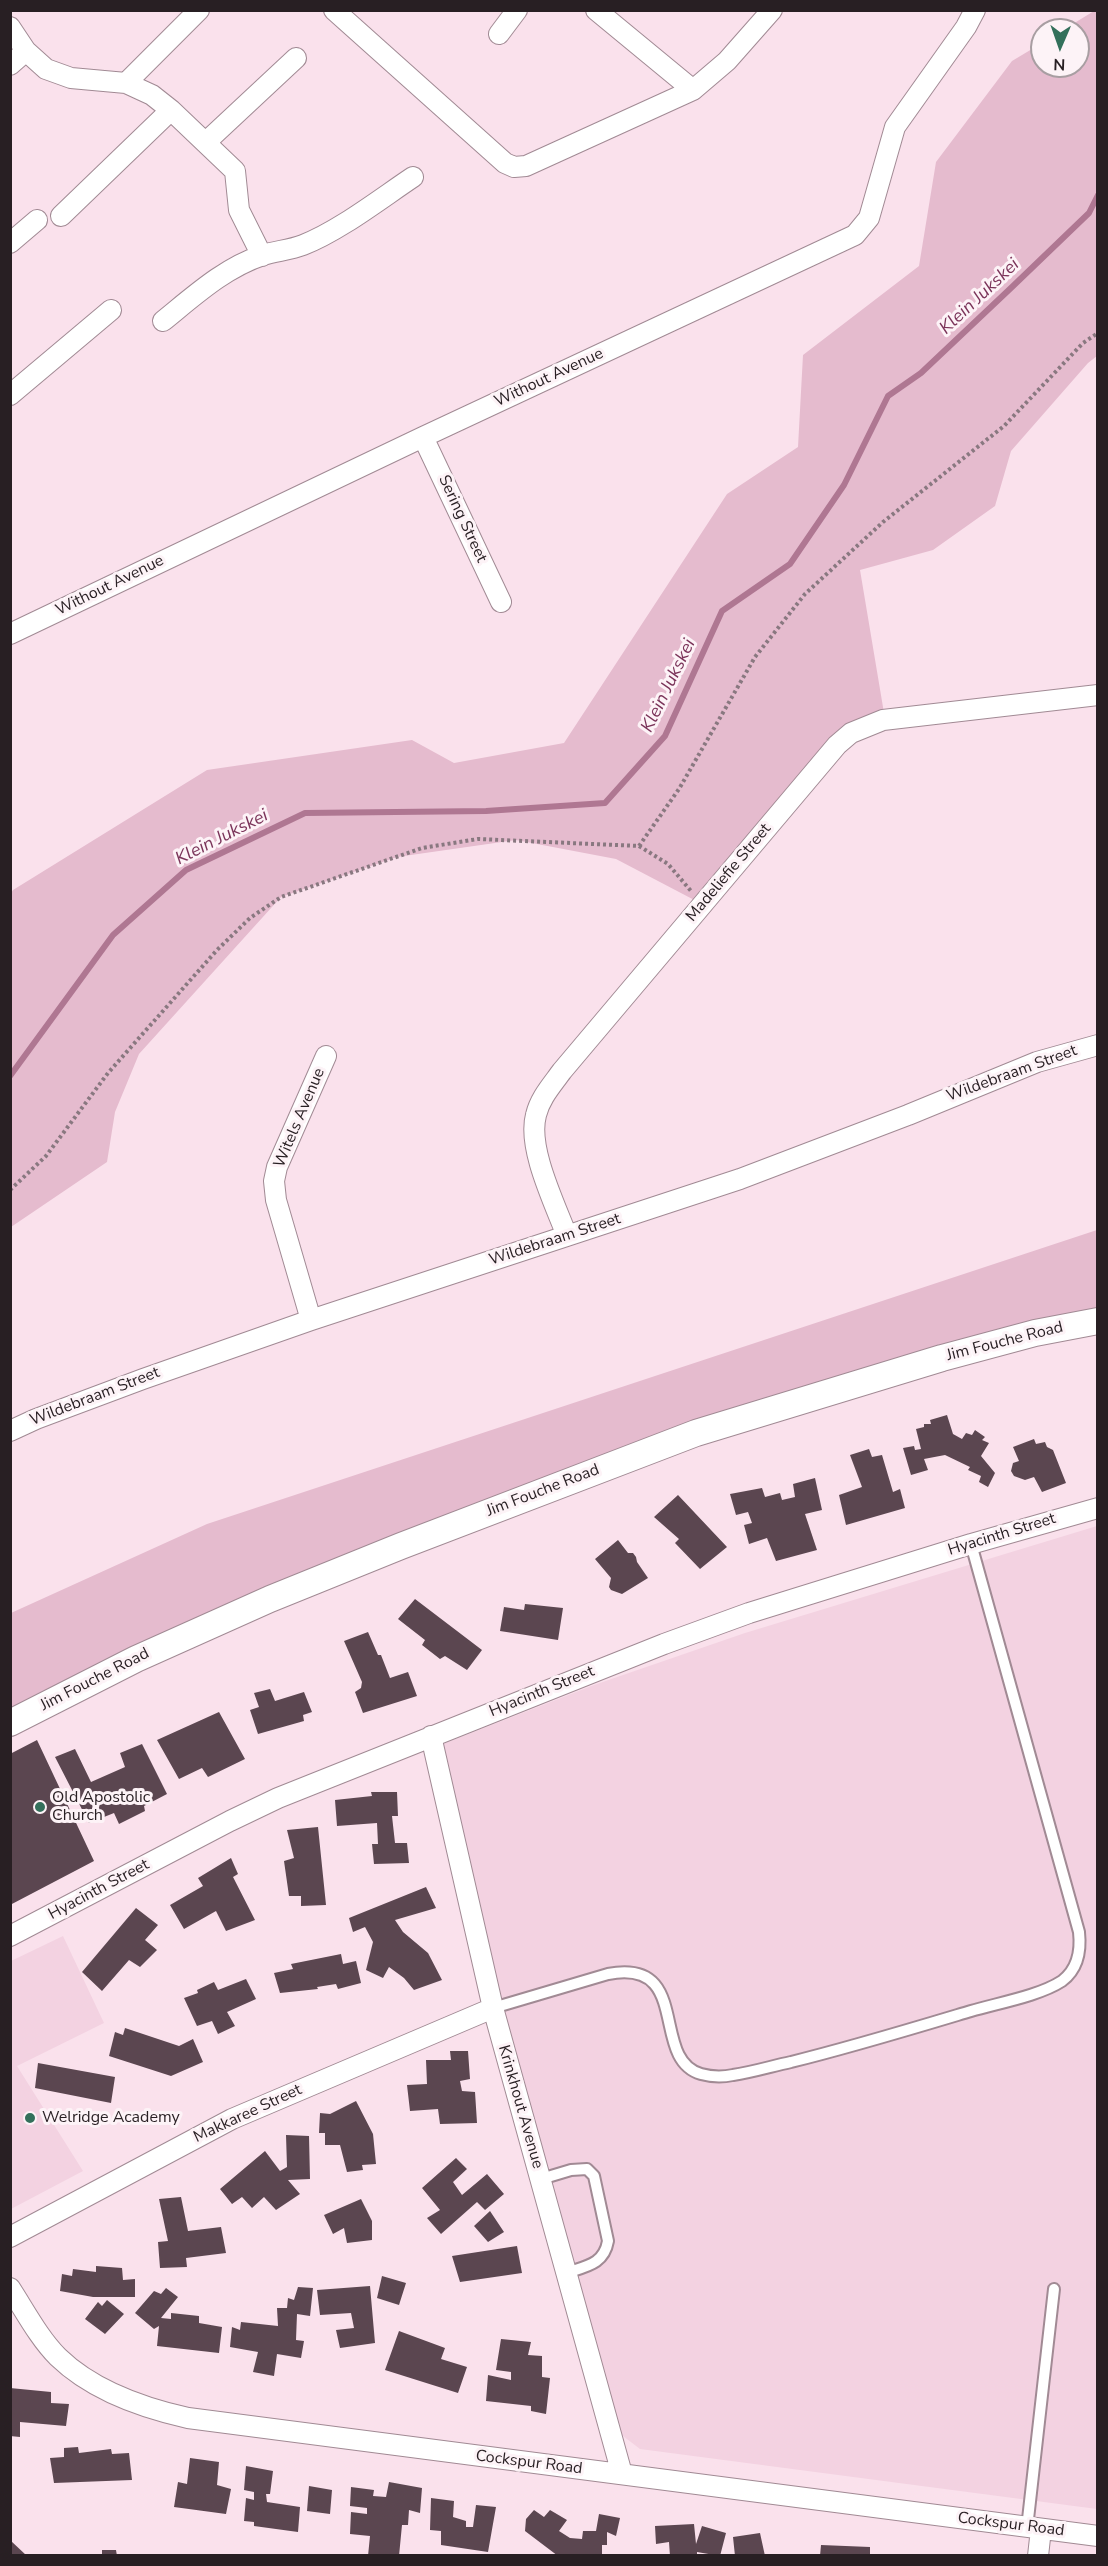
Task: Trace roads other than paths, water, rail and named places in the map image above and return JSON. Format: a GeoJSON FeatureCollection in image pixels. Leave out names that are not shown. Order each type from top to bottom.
{"type":"FeatureCollection","features":[{"type":"Feature","properties":{"kind":"street"},"geometry":{"type":"LineString","coordinates":[[126,83],[199,10]]}},
{"type":"Feature","properties":{"kind":"street"},"geometry":{"type":"LineString","coordinates":[[334,10],[505,163],[514,167],[526,166],[693,90],[727,61],[772,10]]}},
{"type":"Feature","properties":{"kind":"street"},"geometry":{"type":"LineString","coordinates":[[499,34],[517,10]]}},
{"type":"Feature","properties":{"kind":"street"},"geometry":{"type":"LineString","coordinates":[[596,10],[693,90]]}},
{"type":"Feature","properties":{"kind":"street","name":"Without Avenue"},"geometry":{"type":"LineString","coordinates":[[10,634],[855,235],[869,218],[896,128],[966,27],[975,10]]}},
{"type":"Feature","properties":{"kind":"street"},"geometry":{"type":"LineString","coordinates":[[10,27],[26,51],[46,69],[71,78],[126,83],[145,91],[171,110],[235,171],[239,210],[262,256]]}},
{"type":"Feature","properties":{"kind":"street"},"geometry":{"type":"LineString","coordinates":[[10,65],[26,51]]}},
{"type":"Feature","properties":{"kind":"street"},"geometry":{"type":"LineString","coordinates":[[206,142],[296,58]]}},
{"type":"Feature","properties":{"kind":"street"},"geometry":{"type":"LineString","coordinates":[[61,216],[171,110]]}},
{"type":"Feature","properties":{"kind":"street"},"geometry":{"type":"LineString","coordinates":[[163,321],[230,270],[262,256],[303,246],[324,235],[413,177]]}},
{"type":"Feature","properties":{"kind":"street"},"geometry":{"type":"LineString","coordinates":[[10,243],[36,220]]}},
{"type":"Feature","properties":{"kind":"street"},"geometry":{"type":"LineString","coordinates":[[10,394],[111,310]]}},
{"type":"Feature","properties":{"kind":"street","name":"Sering Street"},"geometry":{"type":"LineString","coordinates":[[423,437],[501,602]]}},
{"type":"Feature","properties":{"kind":"street","name":"Madeliefie Street"},"geometry":{"type":"LineString","coordinates":[[567,1236],[536,1146],[534,1121],[541,1100],[562,1071],[837,745],[851,733],[883,720],[1098,695]]}},
{"type":"Feature","properties":{"kind":"street","name":"Wildebraam Street"},"geometry":{"type":"LineString","coordinates":[[10,1431],[143,1378],[311,1320],[740,1179],[908,1115],[1037,1062],[1098,1045]]}},
{"type":"Feature","properties":{"kind":"street","name":"Witels Avenue"},"geometry":{"type":"LineString","coordinates":[[311,1320],[276,1200],[274,1181],[277,1167],[326,1056]]}},
{"type":"Feature","properties":{"kind":"street","name":"Jim Fouche Road"},"geometry":{"type":"LineString","coordinates":[[10,1723],[136,1659],[270,1599],[422,1537],[663,1445],[942,1358],[1035,1334],[1098,1321]]}},
{"type":"Feature","properties":{"kind":"street","name":"Hyacinth Street"},"geometry":{"type":"LineString","coordinates":[[10,1936],[259,1807],[664,1644],[738,1617],[971,1544],[1098,1508]]}},
{"type":"Feature","properties":{"kind":"street","name":"Krinkhout Avenue"},"geometry":{"type":"LineString","coordinates":[[431,1736],[493,2008],[622,2474]]}},
{"type":"Feature","properties":{"kind":"street","name":"Makkaree Street"},"geometry":{"type":"LineString","coordinates":[[10,2236],[232,2119],[493,2008]]}},
{"type":"Feature","properties":{"kind":"street","name":"Cockspur Road"},"geometry":{"type":"LineString","coordinates":[[10,2288],[58,2357],[89,2380],[126,2399],[158,2411],[188,2418],[304,2435],[1098,2536]]}},
{"type":"Feature","properties":{"kind":"street"},"geometry":{"type":"LineString","coordinates":[[1034,2528],[1038,2556]]}},
{"type":"Feature","properties":{"kind":"lane"},"geometry":{"type":"LineString","coordinates":[[493,2008],[609,1974],[618,1972],[641,1975],[651,1980],[664,2000],[674,2040],[684,2064],[699,2073],[721,2077],[840,2050],[1025,1995],[1064,1980],[1071,1972],[1080,1951],[1079,1932],[971,1544]]}},
{"type":"Feature","properties":{"kind":"lane"},"geometry":{"type":"LineString","coordinates":[[541,2180],[571,2170],[587,2169],[594,2176],[605,2220],[608,2241],[606,2251],[599,2262],[566,2273]]}},
{"type":"Feature","properties":{"kind":"lane"},"geometry":{"type":"LineString","coordinates":[[1034,2528],[1054,2289]]}},
{"type":"Feature","properties":{"kind":"waterway","name":"Klein Jukskei"},"geometry":{"type":"LineString","coordinates":[[10,1076],[113,935],[186,870],[305,813],[486,811],[605,803],[665,736],[722,611],[790,564],[844,485],[888,396],[921,373],[1012,287],[1089,213],[1098,195]]}},
{"type":"Feature","properties":{"kind":"place","name":"Old Apostolic Church"},"geometry":{"type":"Point","coordinates":[40,1807]}},
{"type":"Feature","properties":{"kind":"place","name":"Welridge Academy"},"geometry":{"type":"Point","coordinates":[30,2118]}}]}
